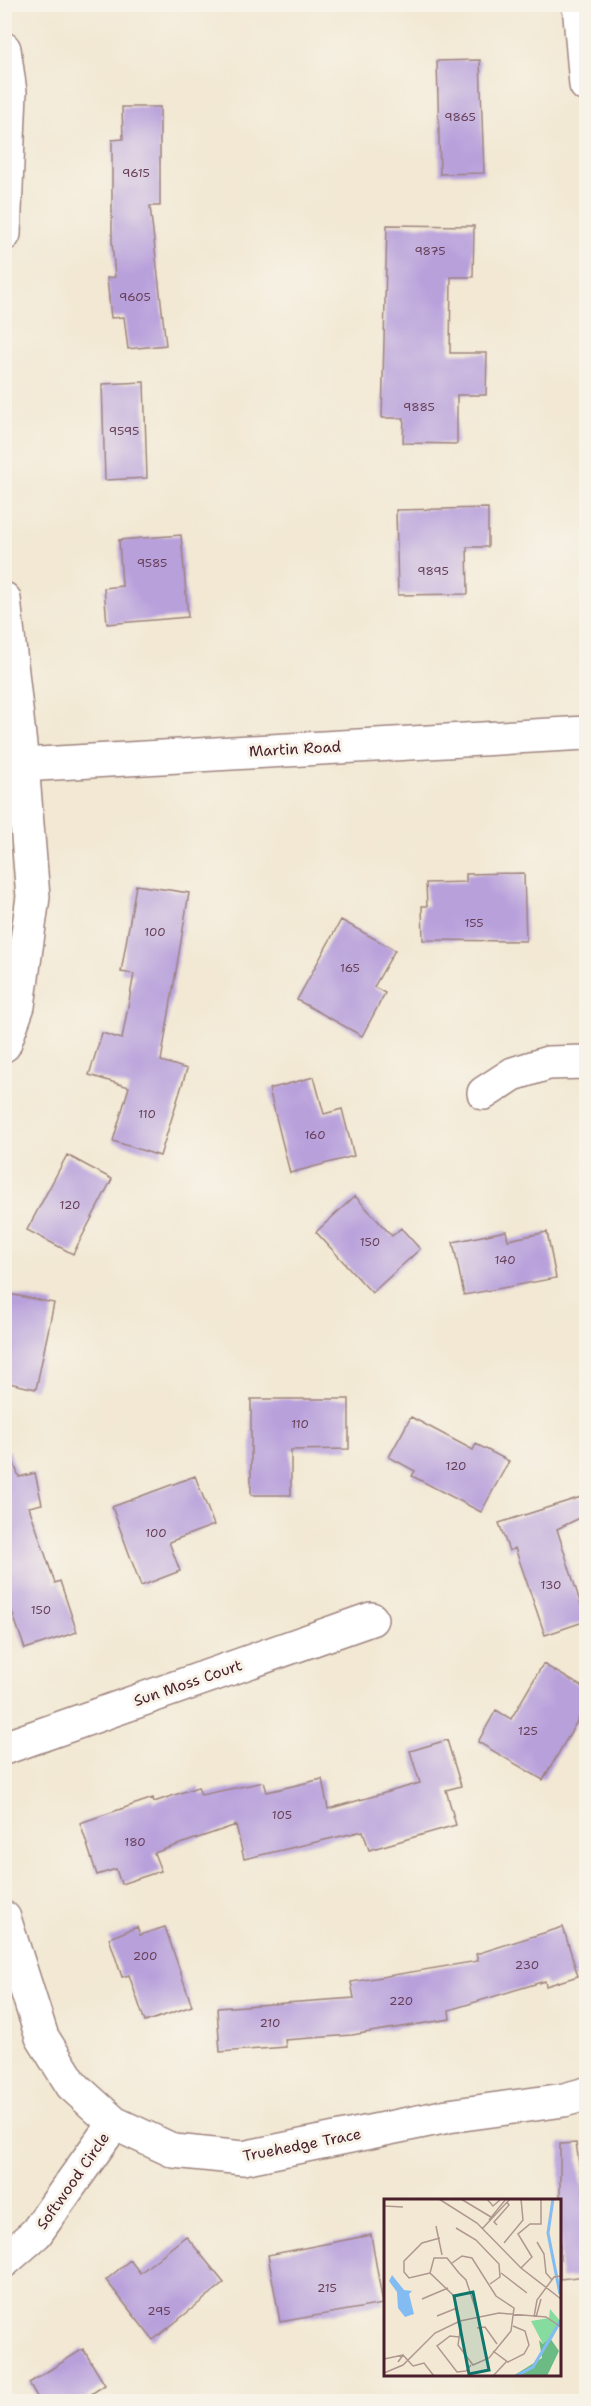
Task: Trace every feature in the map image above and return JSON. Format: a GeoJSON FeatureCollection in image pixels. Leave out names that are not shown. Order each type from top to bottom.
{"type":"FeatureCollection","features":[{"type":"Feature","properties":{"kind":"street"},"geometry":{"type":"LineString","coordinates":[[579,4],[586,85]]}},
{"type":"Feature","properties":{"kind":"street"},"geometry":{"type":"LineString","coordinates":[[4,49],[10,92],[4,234]]}},
{"type":"Feature","properties":{"kind":"street"},"geometry":{"type":"LineString","coordinates":[[4,599],[13,765],[33,897],[18,1006],[4,1045]]}},
{"type":"Feature","properties":{"kind":"street","name":"Martin Road"},"geometry":{"type":"LineString","coordinates":[[13,765],[586,733]]}},
{"type":"Feature","properties":{"kind":"street"},"geometry":{"type":"LineString","coordinates":[[484,1093],[513,1074],[548,1063],[586,1062]]}},
{"type":"Feature","properties":{"kind":"street","name":"Sun Moss Court"},"geometry":{"type":"LineString","coordinates":[[4,1748],[371,1619]]}},
{"type":"Feature","properties":{"kind":"street","name":"Truehedge Trace"},"geometry":{"type":"LineString","coordinates":[[4,1918],[42,2037],[72,2085],[114,2123],[174,2151],[243,2158],[448,2116],[564,2100],[586,2094]]}},
{"type":"Feature","properties":{"kind":"street","name":"Softwood Circle"},"geometry":{"type":"LineString","coordinates":[[4,2261],[36,2233],[114,2123]]}},
{"type":"Feature","properties":{"kind":"building"},"geometry":{"type":"Polygon","coordinates":[[[480,60],[484,173],[440,174],[437,61],[480,60]]]}},
{"type":"Feature","properties":{"kind":"building"},"geometry":{"type":"Polygon","coordinates":[[[122,107],[160,107],[160,206],[150,206],[166,345],[128,349],[124,317],[111,318],[107,278],[115,277],[112,242],[112,140],[123,139],[122,107]]]}},
{"type":"Feature","properties":{"kind":"building"},"geometry":{"type":"Polygon","coordinates":[[[387,225],[474,226],[473,277],[451,277],[450,353],[487,353],[486,395],[457,395],[457,444],[403,443],[404,418],[382,418],[387,225]]]}},
{"type":"Feature","properties":{"kind":"building"},"geometry":{"type":"Polygon","coordinates":[[[144,382],[147,478],[105,480],[102,384],[144,382]]]}},
{"type":"Feature","properties":{"kind":"building"},"geometry":{"type":"Polygon","coordinates":[[[488,508],[488,547],[467,547],[468,594],[398,595],[396,510],[488,508]]]}},
{"type":"Feature","properties":{"kind":"building"},"geometry":{"type":"Polygon","coordinates":[[[181,535],[188,617],[107,624],[104,588],[122,586],[119,540],[181,535]]]}},
{"type":"Feature","properties":{"kind":"building"},"geometry":{"type":"Polygon","coordinates":[[[524,873],[526,941],[423,940],[422,906],[427,906],[426,883],[466,882],[466,874],[524,873]]]}},
{"type":"Feature","properties":{"kind":"building"},"geometry":{"type":"Polygon","coordinates":[[[136,885],[189,893],[161,1061],[187,1069],[160,1156],[113,1141],[129,1087],[89,1075],[102,1033],[122,1039],[134,974],[121,972],[136,885]]]}},
{"type":"Feature","properties":{"kind":"building"},"geometry":{"type":"Polygon","coordinates":[[[341,920],[395,950],[374,987],[385,993],[362,1036],[297,1000],[341,920]]]}},
{"type":"Feature","properties":{"kind":"building"},"geometry":{"type":"Polygon","coordinates":[[[314,1077],[324,1114],[342,1109],[354,1156],[290,1173],[269,1089],[314,1077]]]}},
{"type":"Feature","properties":{"kind":"building"},"geometry":{"type":"Polygon","coordinates":[[[67,1155],[112,1179],[73,1254],[27,1230],[67,1155]]]}},
{"type":"Feature","properties":{"kind":"building"},"geometry":{"type":"Polygon","coordinates":[[[355,1196],[392,1236],[401,1228],[420,1249],[372,1293],[316,1232],[355,1196]]]}},
{"type":"Feature","properties":{"kind":"building"},"geometry":{"type":"Polygon","coordinates":[[[506,1231],[508,1240],[547,1232],[556,1278],[464,1295],[453,1242],[506,1231]]]}},
{"type":"Feature","properties":{"kind":"building"},"geometry":{"type":"Polygon","coordinates":[[[4,1293],[54,1303],[36,1389],[4,1382],[4,1293]]]}},
{"type":"Feature","properties":{"kind":"building"},"geometry":{"type":"Polygon","coordinates":[[[251,1399],[349,1399],[349,1449],[291,1450],[291,1495],[251,1495],[251,1399]]]}},
{"type":"Feature","properties":{"kind":"building"},"geometry":{"type":"Polygon","coordinates":[[[411,1417],[473,1450],[476,1444],[509,1461],[481,1512],[412,1476],[415,1471],[389,1457],[411,1417]]]}},
{"type":"Feature","properties":{"kind":"building"},"geometry":{"type":"Polygon","coordinates":[[[9,1450],[19,1477],[35,1473],[42,1504],[29,1507],[55,1583],[60,1581],[77,1632],[25,1649],[4,1589],[4,1451],[9,1450]]]}},
{"type":"Feature","properties":{"kind":"building"},"geometry":{"type":"Polygon","coordinates":[[[195,1476],[214,1525],[169,1542],[180,1571],[141,1586],[112,1507],[195,1476]]]}},
{"type":"Feature","properties":{"kind":"building"},"geometry":{"type":"Polygon","coordinates":[[[581,1497],[586,1515],[557,1529],[586,1621],[545,1635],[515,1548],[509,1551],[499,1523],[581,1497]]]}},
{"type":"Feature","properties":{"kind":"building"},"geometry":{"type":"Polygon","coordinates":[[[543,1664],[586,1689],[586,1706],[543,1780],[478,1742],[496,1710],[511,1719],[543,1664]]]}},
{"type":"Feature","properties":{"kind":"building"},"geometry":{"type":"Polygon","coordinates":[[[447,1740],[461,1786],[446,1790],[456,1825],[369,1850],[363,1831],[244,1859],[236,1825],[154,1853],[161,1871],[121,1884],[116,1869],[97,1875],[80,1823],[153,1798],[154,1802],[198,1787],[201,1795],[264,1782],[267,1792],[322,1779],[328,1809],[420,1783],[410,1751],[447,1740]]]}},
{"type":"Feature","properties":{"kind":"building"},"geometry":{"type":"Polygon","coordinates":[[[137,1927],[140,1935],[165,1927],[192,2006],[145,2022],[129,1975],[122,1977],[109,1938],[137,1927]]]}},
{"type":"Feature","properties":{"kind":"building"},"geometry":{"type":"Polygon","coordinates":[[[563,1927],[578,1976],[546,1986],[545,1981],[449,2010],[450,2019],[352,2035],[285,2040],[286,2047],[220,2052],[217,2008],[354,1998],[351,1982],[478,1961],[476,1954],[563,1927]]]}},
{"type":"Feature","properties":{"kind":"building"},"geometry":{"type":"Polygon","coordinates":[[[576,2143],[586,2211],[586,2276],[561,2279],[561,2199],[560,2144],[576,2143]]]}},
{"type":"Feature","properties":{"kind":"building"},"geometry":{"type":"Polygon","coordinates":[[[371,2235],[383,2304],[280,2322],[268,2255],[371,2235]]]}},
{"type":"Feature","properties":{"kind":"building"},"geometry":{"type":"Polygon","coordinates":[[[186,2236],[224,2283],[153,2340],[106,2280],[130,2260],[140,2273],[186,2236]]]}},
{"type":"Feature","properties":{"kind":"building"},"geometry":{"type":"Polygon","coordinates":[[[83,2349],[105,2385],[79,2402],[40,2402],[29,2383],[83,2349]]]}}]}
